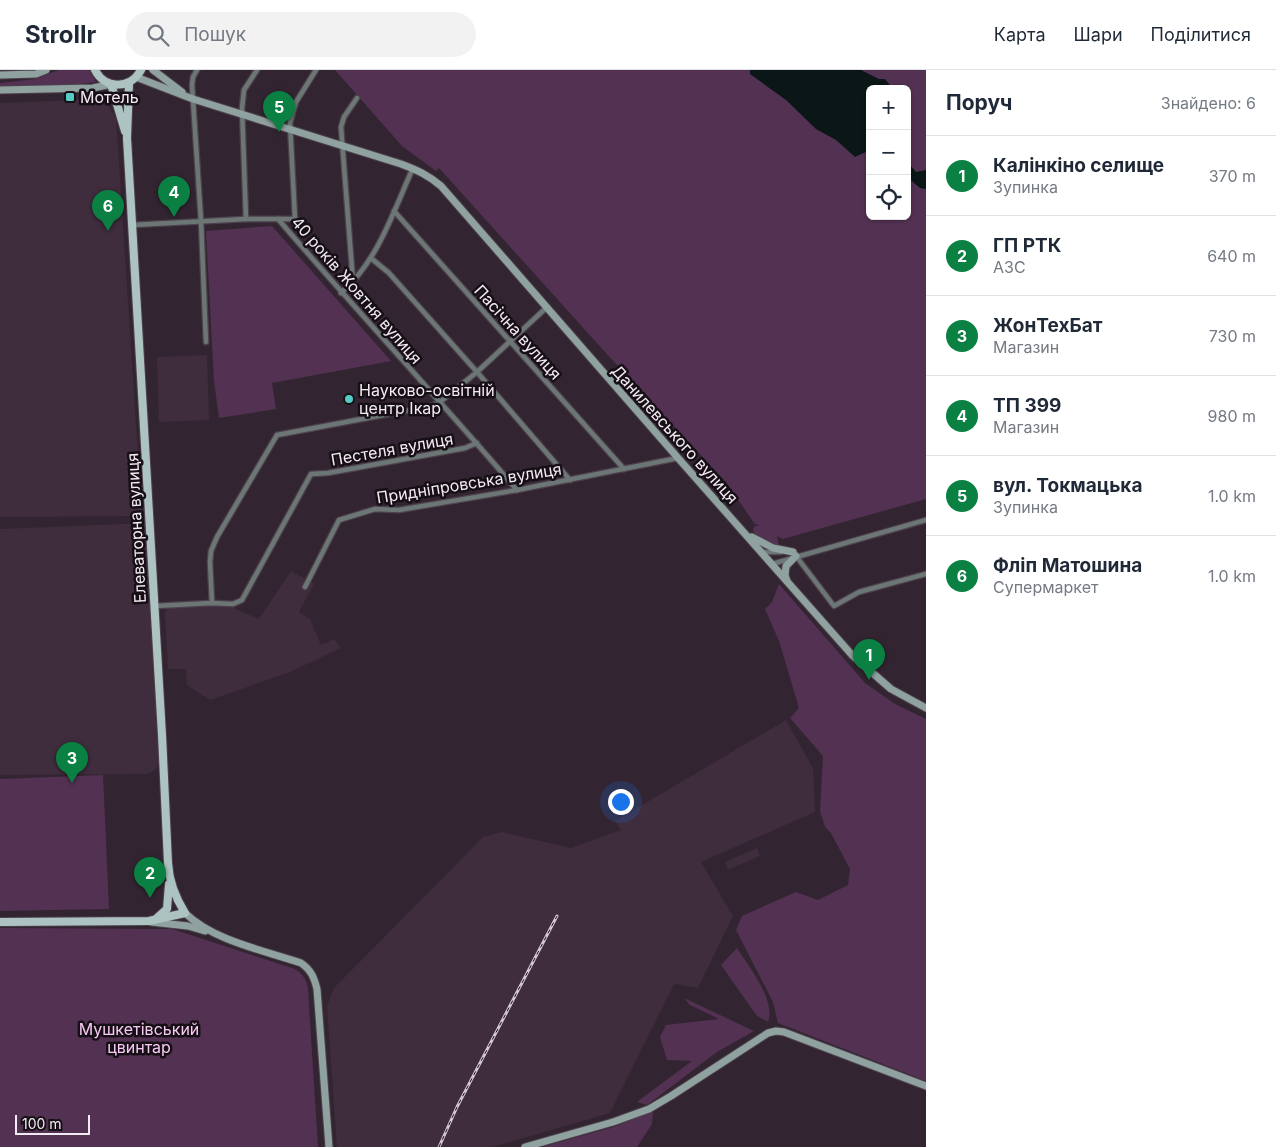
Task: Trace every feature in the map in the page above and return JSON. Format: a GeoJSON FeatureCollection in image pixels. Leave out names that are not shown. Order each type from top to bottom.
{"type":"FeatureCollection","features":[{"type":"Feature","properties":{"kind":"main road"},"geometry":{"type":"LineString","coordinates":[[95,70],[103,80],[111,84],[120,85],[129,83],[141,70]]}},
{"type":"Feature","properties":{"kind":"main road","name":"Елеваторна вулиця"},"geometry":{"type":"LineString","coordinates":[[129,83],[127,138],[169,876],[177,898],[185,912]]}},
{"type":"Feature","properties":{"kind":"main road","name":"Елеваторна вулиця"},"geometry":{"type":"LineString","coordinates":[[111,84],[127,138]]}},
{"type":"Feature","properties":{"kind":"main road"},"geometry":{"type":"LineString","coordinates":[[149,921],[162,915],[167,909],[170,890],[169,876]]}},
{"type":"Feature","properties":{"kind":"main road"},"geometry":{"type":"LineString","coordinates":[[0,922],[149,921],[185,912]]}},
{"type":"Feature","properties":{"kind":"street"},"geometry":{"type":"LineString","coordinates":[[0,75],[36,74],[46,70]]}},
{"type":"Feature","properties":{"kind":"street"},"geometry":{"type":"LineString","coordinates":[[153,70],[168,83],[193,99]]}},
{"type":"Feature","properties":{"kind":"street"},"geometry":{"type":"LineString","coordinates":[[197,70],[193,76],[193,99],[206,342]]}},
{"type":"Feature","properties":{"kind":"street"},"geometry":{"type":"LineString","coordinates":[[246,219],[242,114],[244,90],[257,70]]}},
{"type":"Feature","properties":{"kind":"street"},"geometry":{"type":"LineString","coordinates":[[291,129],[290,123],[296,102],[316,70]]}},
{"type":"Feature","properties":{"kind":"street"},"geometry":{"type":"LineString","coordinates":[[136,77],[193,99]]}},
{"type":"Feature","properties":{"kind":"street"},"geometry":{"type":"LineString","coordinates":[[0,90],[93,88],[111,84]]}},
{"type":"Feature","properties":{"kind":"street"},"geometry":{"type":"LineString","coordinates":[[353,282],[341,127],[344,117],[356,98]]}},
{"type":"Feature","properties":{"kind":"street","name":"Данилевського вулиця"},"geometry":{"type":"LineString","coordinates":[[193,99],[413,168],[427,175],[441,186],[788,583],[863,665],[892,689],[926,708]]}},
{"type":"Feature","properties":{"kind":"street","name":"40 років Жовтня вулиця"},"geometry":{"type":"LineString","coordinates":[[132,225],[295,218],[291,129]]}},
{"type":"Feature","properties":{"kind":"street"},"geometry":{"type":"LineString","coordinates":[[341,292],[353,282],[372,259],[413,168]]}},
{"type":"Feature","properties":{"kind":"street","name":"Пасічна вулиця"},"geometry":{"type":"LineString","coordinates":[[394,211],[624,469]]}},
{"type":"Feature","properties":{"kind":"street","name":"40 років Жовтня вулиця"},"geometry":{"type":"LineString","coordinates":[[278,220],[517,490]]}},
{"type":"Feature","properties":{"kind":"street"},"geometry":{"type":"LineString","coordinates":[[372,259],[389,273],[570,480]]}},
{"type":"Feature","properties":{"kind":"street"},"geometry":{"type":"LineString","coordinates":[[155,606],[212,603],[211,551],[217,537],[277,435],[431,406],[440,402],[477,372],[546,308]]}},
{"type":"Feature","properties":{"kind":"street","name":"Пестеля вулиця"},"geometry":{"type":"LineString","coordinates":[[212,603],[233,604],[242,600],[311,474],[328,473],[465,448],[477,443]]}},
{"type":"Feature","properties":{"kind":"street","name":"Придніпровська вулиця"},"geometry":{"type":"LineString","coordinates":[[305,587],[339,520],[375,510],[400,510],[517,490],[678,458]]}},
{"type":"Feature","properties":{"kind":"street"},"geometry":{"type":"LineString","coordinates":[[762,552],[795,554],[814,551],[926,520]]}},
{"type":"Feature","properties":{"kind":"street"},"geometry":{"type":"LineString","coordinates":[[743,531],[761,543],[795,554],[834,606],[859,592],[926,574]]}},
{"type":"Feature","properties":{"kind":"street"},"geometry":{"type":"LineString","coordinates":[[772,564],[795,554]]}},
{"type":"Feature","properties":{"kind":"street"},"geometry":{"type":"LineString","coordinates":[[788,583],[785,575],[786,566],[795,554]]}},
{"type":"Feature","properties":{"kind":"street"},"geometry":{"type":"LineString","coordinates":[[185,912],[194,922],[216,934]]}},
{"type":"Feature","properties":{"kind":"street"},"geometry":{"type":"LineString","coordinates":[[149,921],[188,926],[216,934],[301,963],[309,969],[317,989],[329,1147]]}},
{"type":"Feature","properties":{"kind":"street"},"geometry":{"type":"LineString","coordinates":[[525,1147],[613,1122],[649,1109],[768,1033],[776,1030],[926,1086]]}},
{"type":"Feature","properties":{"kind":"shaded area"},"geometry":{"type":"Polygon","coordinates":[[[750,70],[861,70],[879,79],[885,79],[890,85],[866,85],[866,152],[855,157],[836,140],[816,129],[786,100],[750,74],[750,70]]]}},
{"type":"Feature","properties":{"kind":"shaded area"},"geometry":{"type":"Polygon","coordinates":[[[104,99],[116,118],[142,516],[0,517],[0,103],[104,99]]]}},
{"type":"Feature","properties":{"kind":"shaded area"},"geometry":{"type":"Polygon","coordinates":[[[911,166],[916,172],[926,170],[926,189],[920,188],[911,180],[911,166]]]}},
{"type":"Feature","properties":{"kind":"shaded area"},"geometry":{"type":"Polygon","coordinates":[[[207,355],[209,420],[159,422],[157,357],[207,355]]]}},
{"type":"Feature","properties":{"kind":"shaded area"},"geometry":{"type":"Polygon","coordinates":[[[147,523],[159,762],[156,769],[147,774],[0,775],[0,529],[147,523]]]}},
{"type":"Feature","properties":{"kind":"shaded area"},"geometry":{"type":"Polygon","coordinates":[[[291,571],[314,584],[299,612],[310,619],[321,645],[334,639],[341,648],[290,672],[210,700],[187,685],[186,669],[168,669],[165,614],[167,608],[227,605],[259,619],[291,571]]]}},
{"type":"Feature","properties":{"kind":"shaded area"},"geometry":{"type":"Polygon","coordinates":[[[786,720],[813,768],[815,812],[701,862],[733,916],[698,988],[674,984],[610,1113],[492,1147],[337,1147],[327,1006],[334,988],[483,837],[502,832],[571,848],[621,830],[615,821],[786,720]]]}},
{"type":"Feature","properties":{"kind":"shaded area"},"geometry":{"type":"Polygon","coordinates":[[[757,848],[760,856],[728,870],[725,862],[757,848]]]}},
{"type":"Feature","properties":{"kind":"green space"},"geometry":{"type":"Polygon","coordinates":[[[59,70],[89,70],[96,82],[0,88],[0,83],[35,79],[59,70]]]}},
{"type":"Feature","properties":{"kind":"green space"},"geometry":{"type":"Polygon","coordinates":[[[335,70],[926,70],[926,499],[783,539],[777,536],[779,547],[756,536],[753,529],[755,526],[760,526],[754,523],[726,482],[605,352],[439,168],[436,171],[402,146],[335,70]]]}},
{"type":"Feature","properties":{"kind":"green space"},"geometry":{"type":"Polygon","coordinates":[[[272,226],[391,361],[272,383],[276,409],[219,418],[214,381],[206,231],[272,226]]]}},
{"type":"Feature","properties":{"kind":"green space"},"geometry":{"type":"Polygon","coordinates":[[[779,584],[865,683],[895,704],[926,719],[926,1081],[778,1023],[773,1002],[736,930],[742,916],[796,892],[818,900],[848,885],[850,869],[831,833],[825,827],[820,811],[823,756],[790,718],[799,708],[779,641],[765,609],[772,602],[779,584]]]}},
{"type":"Feature","properties":{"kind":"green space"},"geometry":{"type":"Polygon","coordinates":[[[103,775],[109,909],[0,911],[0,779],[103,775]]]}},
{"type":"Feature","properties":{"kind":"green space","name":"Мушкетівський цвинтар"},"geometry":{"type":"Polygon","coordinates":[[[0,928],[172,929],[298,971],[306,980],[308,990],[318,1147],[0,1147],[0,928]]]}},
{"type":"Feature","properties":{"kind":"green space"},"geometry":{"type":"Polygon","coordinates":[[[737,948],[765,994],[769,1013],[768,1022],[757,1016],[721,965],[737,948]]]}},
{"type":"Feature","properties":{"kind":"green space"},"geometry":{"type":"Polygon","coordinates":[[[684,998],[754,1031],[717,1052],[647,1105],[637,1102],[692,1061],[667,1060],[660,1037],[666,1025],[719,1019],[690,1005],[684,998]]]}},
{"type":"Feature","properties":{"kind":"green space"},"geometry":{"type":"Polygon","coordinates":[[[653,1111],[652,1124],[637,1147],[542,1147],[614,1127],[653,1111]]]}},
{"type":"Feature","properties":{"kind":"railway"},"geometry":{"type":"LineString","coordinates":[[439,1147],[457,1107],[557,916]]}},
{"type":"Feature","properties":{"kind":"place","name":"Мотель"},"geometry":{"type":"Point","coordinates":[70,97]}},
{"type":"Feature","properties":{"kind":"place","name":"вул. Токмацька"},"geometry":{"type":"Point","coordinates":[279,132]}},
{"type":"Feature","properties":{"kind":"place","name":"ТП 399"},"geometry":{"type":"Point","coordinates":[174,217]}},
{"type":"Feature","properties":{"kind":"place","name":"Фліп Матошина"},"geometry":{"type":"Point","coordinates":[108,231]}},
{"type":"Feature","properties":{"kind":"place","name":"Науково-освітній центр Ікар"},"geometry":{"type":"Point","coordinates":[349,399]}},
{"type":"Feature","properties":{"kind":"place","name":"Калінкіно селище"},"geometry":{"type":"Point","coordinates":[869,680]}},
{"type":"Feature","properties":{"kind":"place","name":"ЖонТехБат"},"geometry":{"type":"Point","coordinates":[72,783]}},
{"type":"Feature","properties":{"kind":"place","name":"ГП РТК"},"geometry":{"type":"Point","coordinates":[150,898]}}]}
